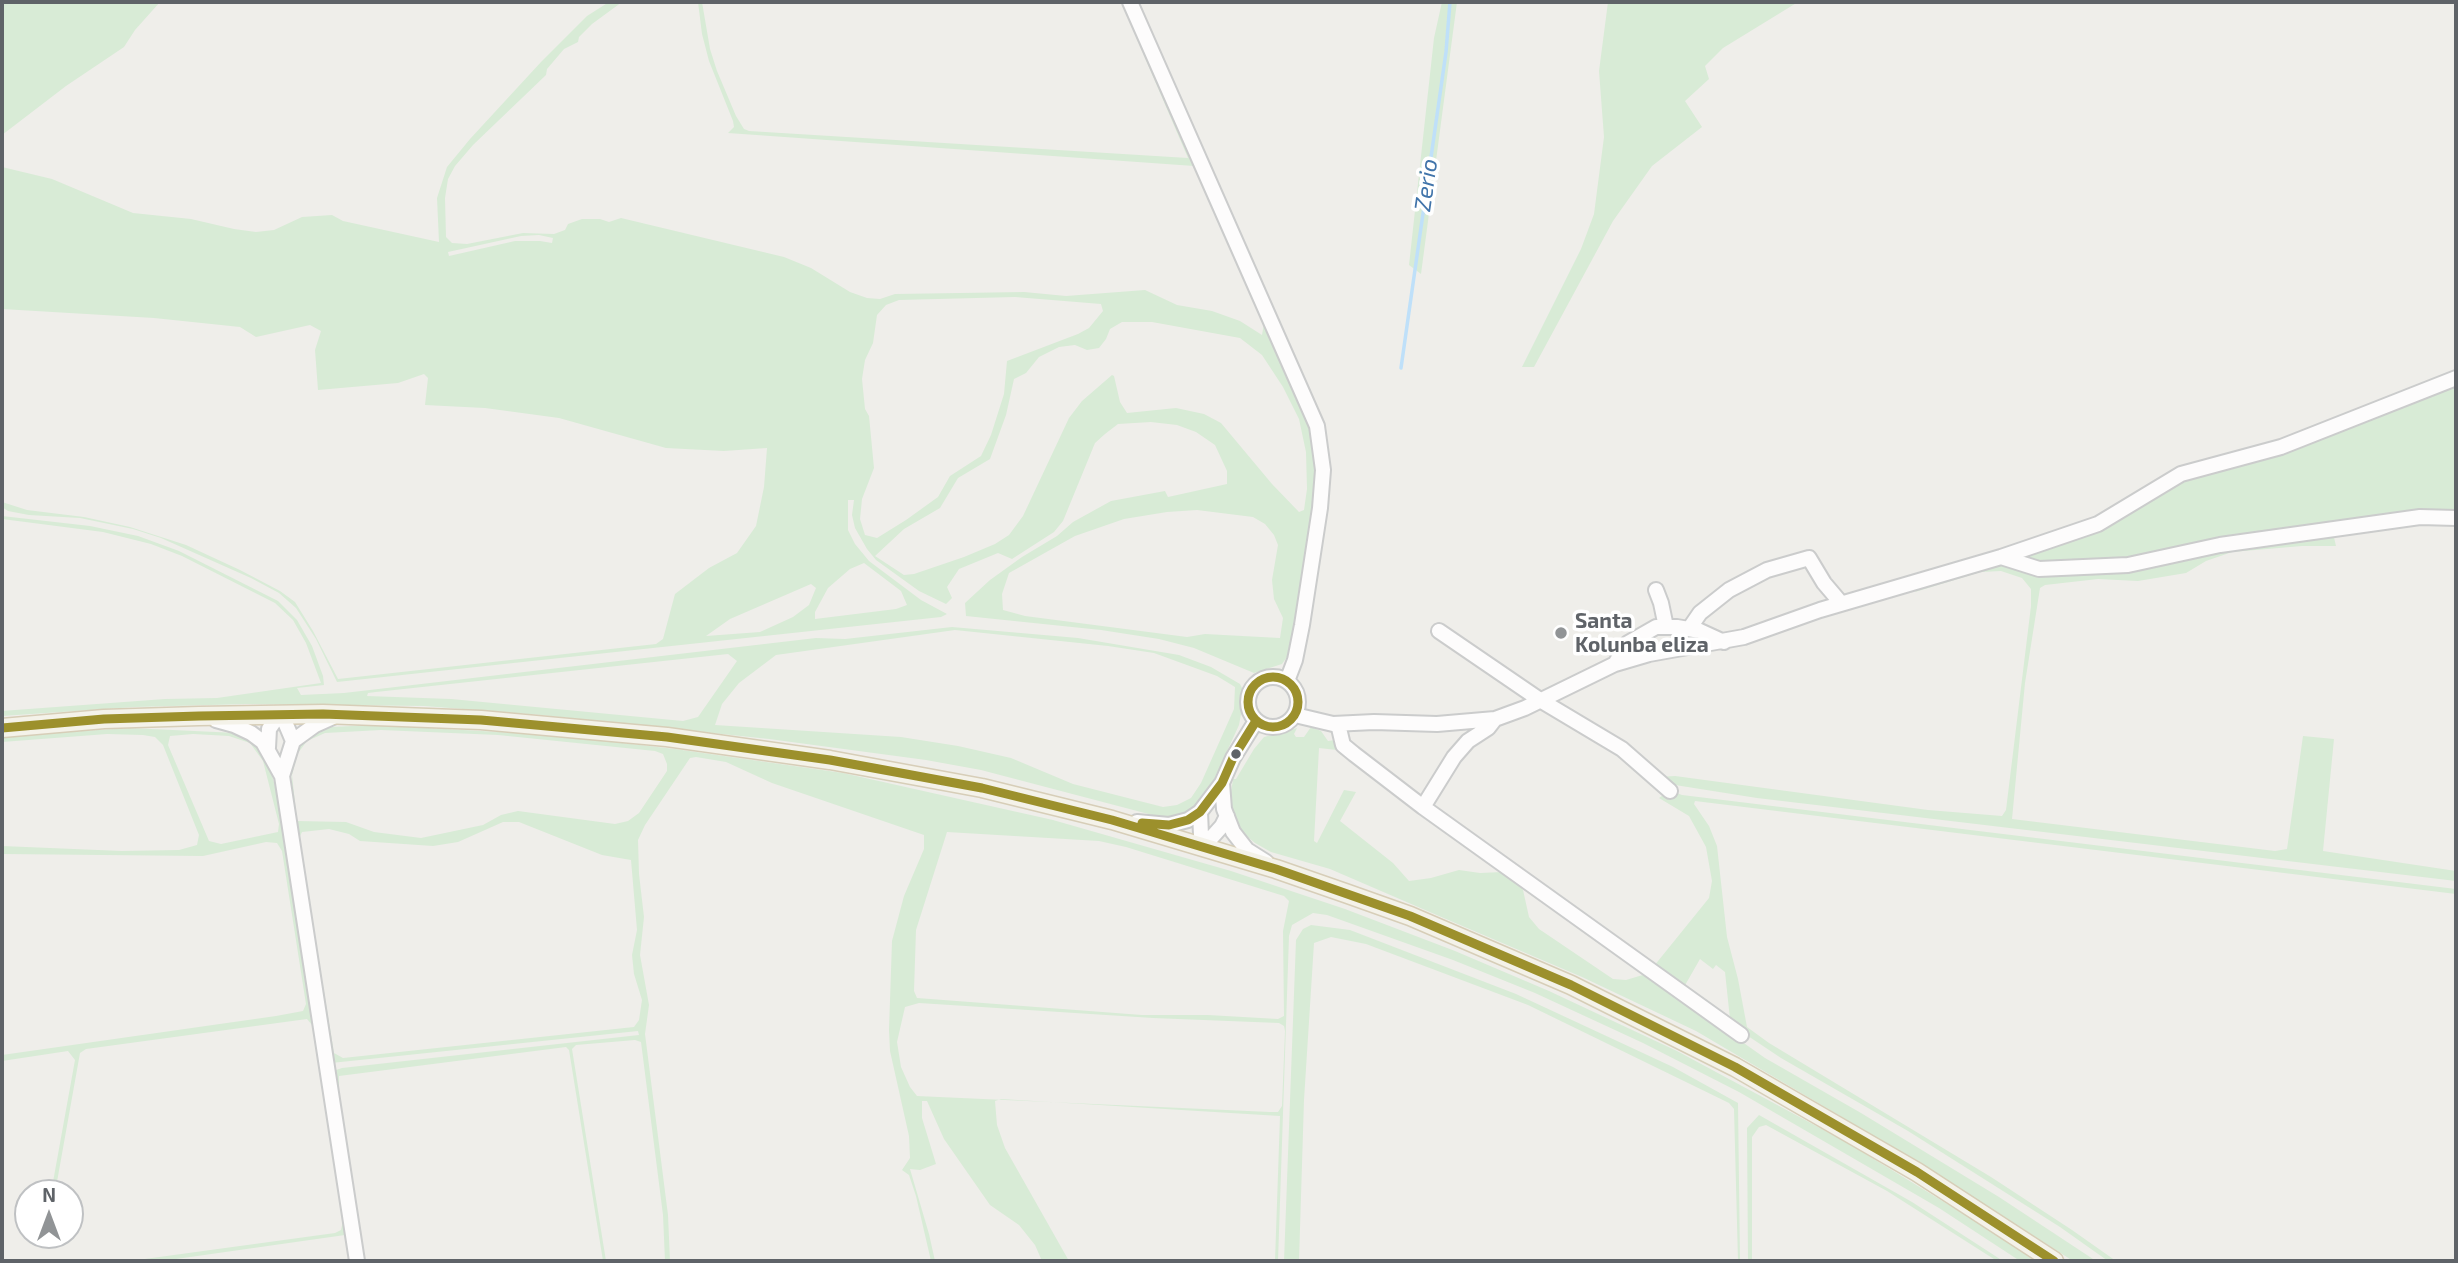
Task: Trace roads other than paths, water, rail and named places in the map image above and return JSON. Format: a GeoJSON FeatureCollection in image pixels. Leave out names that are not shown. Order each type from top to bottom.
{"type":"FeatureCollection","features":[{"type":"Feature","properties":{"kind":"main road"},"geometry":{"type":"LineString","coordinates":[[2,728],[104,719],[199,716],[340,715],[481,720],[606,731],[830,760],[982,788],[1112,820],[1276,869],[1410,916],[1496,952],[1657,1027],[1735,1067],[1917,1172],[2054,1261]]}},
{"type":"Feature","properties":{"kind":"street"},"geometry":{"type":"LineString","coordinates":[[1130,2],[1317,426],[1323,470],[1322,490],[1302,625],[1295,660],[1287,681]]}},
{"type":"Feature","properties":{"kind":"street"},"geometry":{"type":"LineString","coordinates":[[1295,715],[1338,724],[1437,724],[1494,719],[1615,664],[1677,648],[1744,637],[1841,603],[2098,524],[2181,474],[2281,447],[2456,378]]}},
{"type":"Feature","properties":{"kind":"street"},"geometry":{"type":"LineString","coordinates":[[2001,556],[2039,569],[2129,565],[2220,545],[2420,517],[2456,518]]}},
{"type":"Feature","properties":{"kind":"street"},"geometry":{"type":"LineString","coordinates":[[1689,629],[1700,613],[1729,590],[1767,570],[1809,558],[1824,583],[1841,603]]}},
{"type":"Feature","properties":{"kind":"street"},"geometry":{"type":"LineString","coordinates":[[1656,590],[1666,626]]}},
{"type":"Feature","properties":{"kind":"street"},"geometry":{"type":"LineString","coordinates":[[1615,664],[1629,643],[1656,626],[1700,631],[1724,642]]}},
{"type":"Feature","properties":{"kind":"street"},"geometry":{"type":"LineString","coordinates":[[1439,631],[1540,700],[1622,749],[1670,791]]}},
{"type":"Feature","properties":{"kind":"street"},"geometry":{"type":"LineString","coordinates":[[1269,677],[1287,681],[1297,696],[1295,715],[1280,726],[1267,727],[1256,721],[1251,715],[1247,699],[1254,685],[1269,677]]}},
{"type":"Feature","properties":{"kind":"street"},"geometry":{"type":"LineString","coordinates":[[268,748],[269,729],[282,715],[293,741],[282,776]]}},
{"type":"Feature","properties":{"kind":"street"},"geometry":{"type":"LineString","coordinates":[[293,741],[314,725],[340,715]]}},
{"type":"Feature","properties":{"kind":"street"},"geometry":{"type":"LineString","coordinates":[[199,716],[242,729],[263,742],[282,776],[357,1261]]}},
{"type":"Feature","properties":{"kind":"street"},"geometry":{"type":"LineString","coordinates":[[1423,807],[1454,757],[1468,741],[1488,728],[1494,719]]}},
{"type":"Feature","properties":{"kind":"street"},"geometry":{"type":"LineString","coordinates":[[1112,820],[1169,825],[1188,820],[1200,812],[1222,783],[1233,758],[1256,721]]}},
{"type":"Feature","properties":{"kind":"street"},"geometry":{"type":"LineString","coordinates":[[1338,724],[1343,745],[1423,807],[1741,1035]]}},
{"type":"Feature","properties":{"kind":"street"},"geometry":{"type":"LineString","coordinates":[[1222,783],[1227,816],[1233,832],[1247,850],[1276,869]]}},
{"type":"Feature","properties":{"kind":"street"},"geometry":{"type":"LineString","coordinates":[[1200,812],[1204,846],[1214,838],[1227,816]]}},
{"type":"Feature","properties":{"kind":"waterway","name":"Zerio"},"geometry":{"type":"LineString","coordinates":[[1401,368],[1446,52],[1450,2]]}},
{"type":"Feature","properties":{"kind":"place","name":"Santa Kolunba eliza"},"geometry":{"type":"Point","coordinates":[1561,633]}}]}
